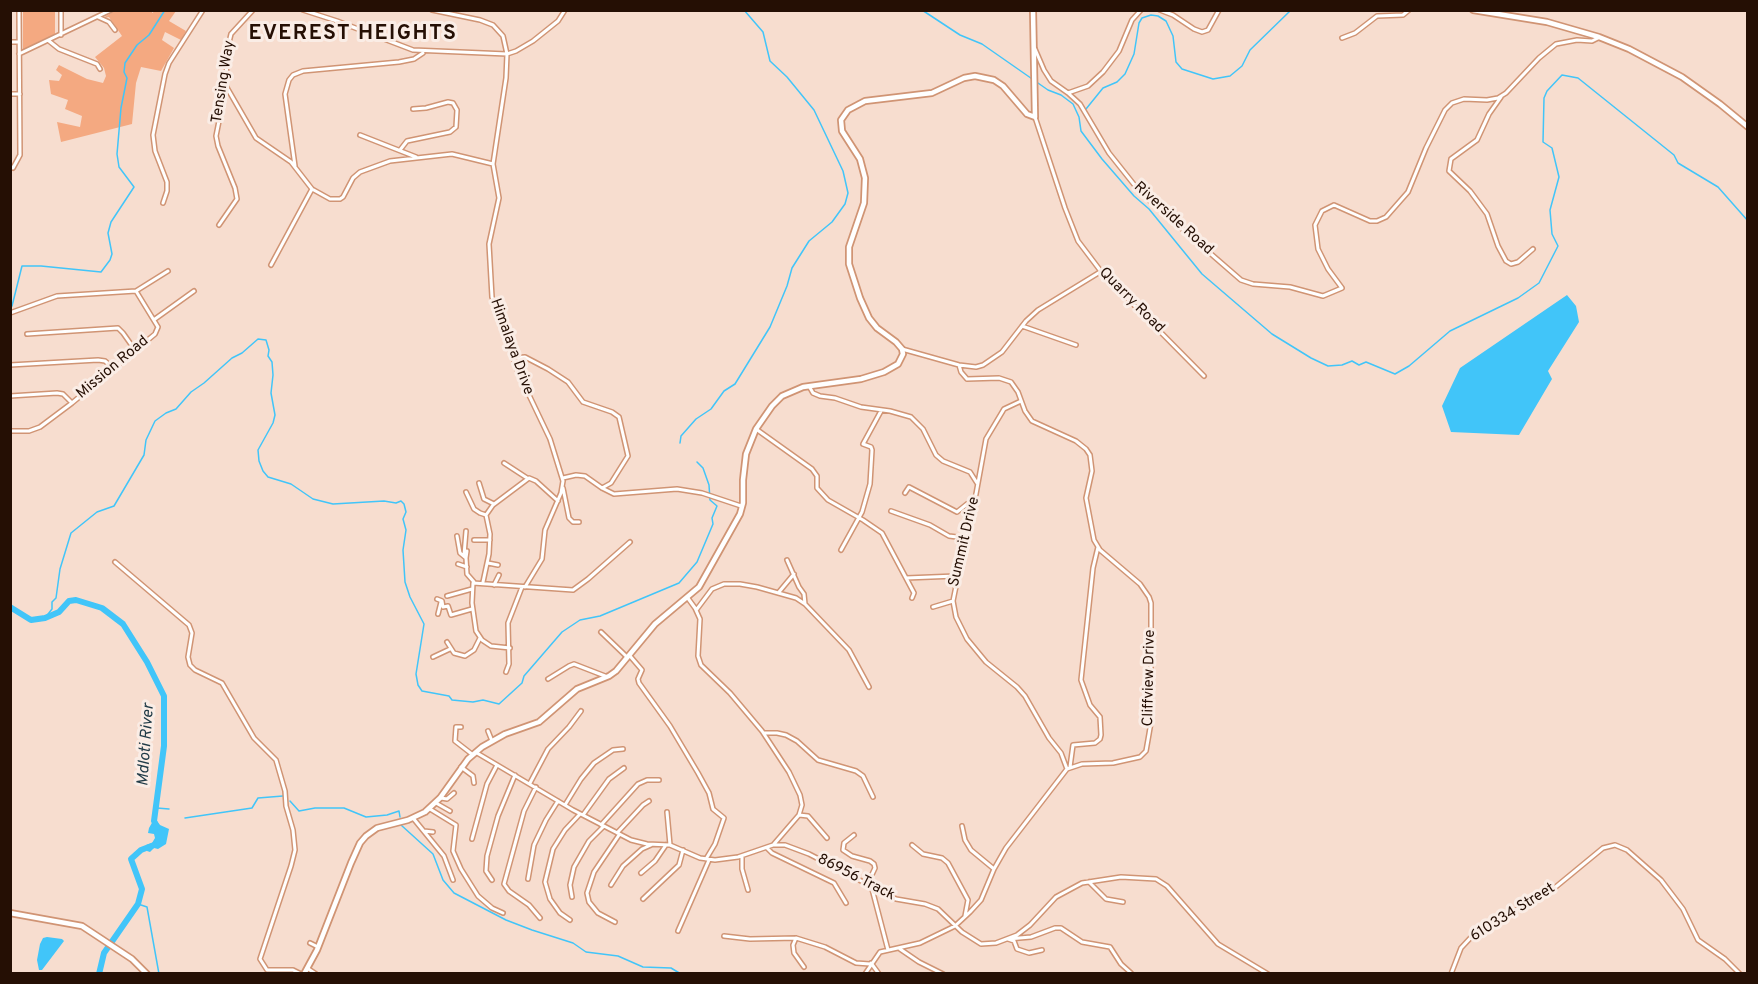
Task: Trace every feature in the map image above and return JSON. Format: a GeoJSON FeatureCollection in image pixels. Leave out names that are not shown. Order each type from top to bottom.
{"type":"FeatureCollection","features":[{"type":"Feature","properties":{"kind":"street"},"geometry":{"type":"LineString","coordinates":[[12,167],[20,155],[19,10]]}},
{"type":"Feature","properties":{"kind":"street"},"geometry":{"type":"LineString","coordinates":[[61,10],[61,35]]}},
{"type":"Feature","properties":{"kind":"street"},"geometry":{"type":"LineString","coordinates":[[19,54],[111,10]]}},
{"type":"Feature","properties":{"kind":"street"},"geometry":{"type":"LineString","coordinates":[[163,203],[167,182],[153,142],[165,74],[169,63],[203,10]]}},
{"type":"Feature","properties":{"kind":"street","name":"Tensing Way"},"geometry":{"type":"LineString","coordinates":[[219,225],[237,199],[217,141],[217,127],[226,86],[227,51],[231,33],[254,10]]}},
{"type":"Feature","properties":{"kind":"street"},"geometry":{"type":"LineString","coordinates":[[303,10],[338,21],[397,45],[424,52],[507,54],[533,40],[558,21],[565,10]]}},
{"type":"Feature","properties":{"kind":"street"},"geometry":{"type":"LineString","coordinates":[[432,10],[493,25],[503,36],[507,54]]}},
{"type":"Feature","properties":{"kind":"street"},"geometry":{"type":"LineString","coordinates":[[1033,10],[1035,117],[1027,114],[1011,94],[994,80],[975,76],[964,78],[932,93],[865,101],[856,104],[843,115],[840,126],[860,159],[865,178],[864,202],[849,247],[849,264],[860,298],[873,324],[903,350],[959,365],[976,367],[992,360],[1012,342],[1022,326],[1038,310],[1100,272]]}},
{"type":"Feature","properties":{"kind":"street"},"geometry":{"type":"LineString","coordinates":[[1068,93],[1088,86],[1103,72],[1119,51],[1132,20],[1141,10]]}},
{"type":"Feature","properties":{"kind":"street"},"geometry":{"type":"LineString","coordinates":[[1160,10],[1202,32],[1208,30],[1219,10]]}},
{"type":"Feature","properties":{"kind":"street"},"geometry":{"type":"LineString","coordinates":[[1342,38],[1355,33],[1377,16],[1403,15],[1409,10]]}},
{"type":"Feature","properties":{"kind":"street"},"geometry":{"type":"LineString","coordinates":[[1473,10],[1524,17],[1599,37],[1645,57],[1682,77],[1748,127]]}},
{"type":"Feature","properties":{"kind":"street"},"geometry":{"type":"LineString","coordinates":[[98,17],[109,22],[115,30]]}},
{"type":"Feature","properties":{"kind":"street"},"geometry":{"type":"LineString","coordinates":[[1533,249],[1518,262],[1512,264],[1506,261],[1486,214],[1470,191],[1449,171],[1451,159],[1477,140],[1502,96],[1524,71],[1556,44],[1577,40],[1592,41],[1599,37]]}},
{"type":"Feature","properties":{"kind":"street"},"geometry":{"type":"LineString","coordinates":[[49,41],[59,49],[99,65],[100,69]]}},
{"type":"Feature","properties":{"kind":"street"},"geometry":{"type":"LineString","coordinates":[[10,42],[19,42]]}},
{"type":"Feature","properties":{"kind":"street","name":"Riverside Road"},"geometry":{"type":"LineString","coordinates":[[1034,45],[1050,81],[1068,93],[1080,105],[1109,153],[1140,192],[1241,279],[1253,284],[1294,288],[1319,296],[1338,291],[1342,287],[1328,269],[1318,249],[1316,225],[1322,211],[1336,206],[1370,221],[1386,217],[1408,192],[1448,106],[1460,100],[1487,100],[1502,96]]}},
{"type":"Feature","properties":{"kind":"street"},"geometry":{"type":"LineString","coordinates":[[295,166],[285,94],[293,75],[303,71],[399,63],[414,59],[424,52]]}},
{"type":"Feature","properties":{"kind":"street","name":"Himalaya Drive"},"geometry":{"type":"LineString","coordinates":[[506,672],[510,648],[509,619],[524,587],[542,559],[545,530],[563,486],[563,478],[549,439],[513,358],[494,305],[489,274],[489,244],[499,198],[493,164],[507,71],[507,54]]}},
{"type":"Feature","properties":{"kind":"street"},"geometry":{"type":"LineString","coordinates":[[226,86],[256,138],[295,166],[312,189],[330,199],[340,199],[353,178],[360,172],[390,161],[452,154],[493,164]]}},
{"type":"Feature","properties":{"kind":"street"},"geometry":{"type":"LineString","coordinates":[[10,94],[20,94]]}},
{"type":"Feature","properties":{"kind":"street"},"geometry":{"type":"LineString","coordinates":[[400,150],[406,141],[450,132],[456,127],[457,110],[450,102],[413,109]]}},
{"type":"Feature","properties":{"kind":"street","name":"Quarry Road"},"geometry":{"type":"LineString","coordinates":[[1035,117],[1078,241],[1100,272],[1204,376]]}},
{"type":"Feature","properties":{"kind":"street"},"geometry":{"type":"LineString","coordinates":[[360,135],[418,157]]}},
{"type":"Feature","properties":{"kind":"street"},"geometry":{"type":"LineString","coordinates":[[271,266],[312,189]]}},
{"type":"Feature","properties":{"kind":"street"},"geometry":{"type":"LineString","coordinates":[[10,313],[57,296],[136,291],[168,271]]}},
{"type":"Feature","properties":{"kind":"street","name":"Mission Road"},"geometry":{"type":"LineString","coordinates":[[10,431],[35,430],[72,403],[157,330],[157,323],[136,291]]}},
{"type":"Feature","properties":{"kind":"street"},"geometry":{"type":"LineString","coordinates":[[154,319],[194,291]]}},
{"type":"Feature","properties":{"kind":"street"},"geometry":{"type":"LineString","coordinates":[[1022,326],[1076,345]]}},
{"type":"Feature","properties":{"kind":"street"},"geometry":{"type":"LineString","coordinates":[[27,334],[118,328],[135,350]]}},
{"type":"Feature","properties":{"kind":"street"},"geometry":{"type":"LineString","coordinates":[[304,972],[318,947],[360,843],[377,828],[414,818],[429,809],[474,753],[492,741],[539,722],[577,689],[606,677],[616,670],[655,624],[702,584],[742,507],[744,465],[756,429],[771,406],[793,390],[873,376],[898,364],[903,350]]}},
{"type":"Feature","properties":{"kind":"street"},"geometry":{"type":"LineString","coordinates":[[513,358],[525,357],[548,369],[568,382],[583,402],[612,412],[619,417],[628,456],[611,483],[602,489]]}},
{"type":"Feature","properties":{"kind":"street"},"geometry":{"type":"LineString","coordinates":[[10,365],[98,360],[105,361],[113,368]]}},
{"type":"Feature","properties":{"kind":"street"},"geometry":{"type":"LineString","coordinates":[[865,974],[880,952],[914,945],[955,926],[964,918],[981,900],[1006,848],[1068,768],[1073,745],[1095,743],[1101,735],[1100,717],[1090,705],[1081,680],[1093,568],[1098,547],[1087,507],[1092,471],[1090,455],[1076,441],[1032,421],[1028,417],[1015,386],[1006,379],[967,379],[959,365]]}},
{"type":"Feature","properties":{"kind":"street"},"geometry":{"type":"LineString","coordinates":[[809,386],[816,395],[835,398],[861,407],[905,414],[916,420],[936,455],[970,472],[977,485]]}},
{"type":"Feature","properties":{"kind":"street"},"geometry":{"type":"LineString","coordinates":[[10,396],[57,393],[63,394],[72,403]]}},
{"type":"Feature","properties":{"kind":"street","name":"Summit Drive"},"geometry":{"type":"LineString","coordinates":[[1021,401],[1004,409],[988,435],[953,601],[958,622],[967,639],[986,662],[1025,696],[1068,768]]}},
{"type":"Feature","properties":{"kind":"street"},"geometry":{"type":"LineString","coordinates":[[841,550],[859,518],[870,477],[872,449],[863,444],[881,411]]}},
{"type":"Feature","properties":{"kind":"street"},"geometry":{"type":"LineString","coordinates":[[756,429],[812,469],[817,476],[817,488],[828,500],[884,536],[914,593],[912,598]]}},
{"type":"Feature","properties":{"kind":"street"},"geometry":{"type":"LineString","coordinates":[[504,463],[527,478],[534,479],[558,501]]}},
{"type":"Feature","properties":{"kind":"street"},"geometry":{"type":"LineString","coordinates":[[563,478],[576,475],[585,476],[602,489],[617,495],[670,489],[686,490],[742,507]]}},
{"type":"Feature","properties":{"kind":"street"},"geometry":{"type":"LineString","coordinates":[[483,583],[490,540],[486,515],[494,504],[527,478]]}},
{"type":"Feature","properties":{"kind":"street"},"geometry":{"type":"LineString","coordinates":[[479,483],[484,499],[494,504]]}},
{"type":"Feature","properties":{"kind":"street"},"geometry":{"type":"LineString","coordinates":[[563,486],[569,518],[573,522],[579,522]]}},
{"type":"Feature","properties":{"kind":"street"},"geometry":{"type":"LineString","coordinates":[[905,493],[909,487],[957,512],[974,502]]}},
{"type":"Feature","properties":{"kind":"street"},"geometry":{"type":"LineString","coordinates":[[466,492],[474,509],[486,515]]}},
{"type":"Feature","properties":{"kind":"street"},"geometry":{"type":"LineString","coordinates":[[891,511],[930,525],[949,536],[965,538]]}},
{"type":"Feature","properties":{"kind":"street"},"geometry":{"type":"LineString","coordinates":[[466,531],[467,574],[474,582],[494,585],[573,590],[630,542]]}},
{"type":"Feature","properties":{"kind":"street"},"geometry":{"type":"LineString","coordinates":[[457,536],[460,553],[465,557]]}},
{"type":"Feature","properties":{"kind":"street"},"geometry":{"type":"LineString","coordinates":[[474,540],[490,540]]}},
{"type":"Feature","properties":{"kind":"street","name":"Cliffview Drive"},"geometry":{"type":"LineString","coordinates":[[1068,768],[1082,764],[1113,763],[1140,757],[1146,751],[1151,722],[1149,597],[1140,584],[1098,547]]}},
{"type":"Feature","properties":{"kind":"street"},"geometry":{"type":"LineString","coordinates":[[465,557],[467,550]]}},
{"type":"Feature","properties":{"kind":"street"},"geometry":{"type":"LineString","coordinates":[[787,560],[805,596],[805,604]]}},
{"type":"Feature","properties":{"kind":"street"},"geometry":{"type":"LineString","coordinates":[[115,562],[189,625],[192,633],[188,657],[190,665],[195,670],[222,683],[254,738],[276,760],[285,791],[295,850],[260,959],[267,970],[293,970],[316,974]]}},
{"type":"Feature","properties":{"kind":"street"},"geometry":{"type":"LineString","coordinates":[[488,563],[498,565]]}},
{"type":"Feature","properties":{"kind":"street"},"geometry":{"type":"LineString","coordinates":[[458,564],[467,567]]}},
{"type":"Feature","properties":{"kind":"street"},"geometry":{"type":"LineString","coordinates":[[779,592],[794,574]]}},
{"type":"Feature","properties":{"kind":"street"},"geometry":{"type":"LineString","coordinates":[[494,585],[499,575]]}},
{"type":"Feature","properties":{"kind":"street"},"geometry":{"type":"LineString","coordinates":[[906,578],[957,576]]}},
{"type":"Feature","properties":{"kind":"street"},"geometry":{"type":"LineString","coordinates":[[474,582],[472,589],[474,628],[480,638],[491,646],[510,648]]}},
{"type":"Feature","properties":{"kind":"street"},"geometry":{"type":"LineString","coordinates":[[696,610],[712,589],[724,584],[740,584],[796,598],[805,604],[849,650],[869,687]]}},
{"type":"Feature","properties":{"kind":"street"},"geometry":{"type":"LineString","coordinates":[[447,596],[472,589]]}},
{"type":"Feature","properties":{"kind":"street"},"geometry":{"type":"LineString","coordinates":[[461,727],[456,727],[455,741],[602,826],[638,842],[668,845],[707,859],[729,859],[773,845],[799,815],[802,805],[800,795],[789,772],[764,733],[730,693],[701,665],[698,656],[700,624],[696,610],[687,597]]}},
{"type":"Feature","properties":{"kind":"street"},"geometry":{"type":"LineString","coordinates":[[438,614],[440,600],[443,607],[448,606],[451,615],[472,609]]}},
{"type":"Feature","properties":{"kind":"street"},"geometry":{"type":"LineString","coordinates":[[933,607],[953,601]]}},
{"type":"Feature","properties":{"kind":"street"},"geometry":{"type":"LineString","coordinates":[[601,632],[642,670],[638,679],[639,683],[670,726],[698,773],[710,795],[713,809],[724,818],[678,931]]}},
{"type":"Feature","properties":{"kind":"street"},"geometry":{"type":"LineString","coordinates":[[447,642],[450,649],[458,655],[468,655],[476,647],[480,638]]}},
{"type":"Feature","properties":{"kind":"street"},"geometry":{"type":"LineString","coordinates":[[433,657],[450,649]]}},
{"type":"Feature","properties":{"kind":"street"},"geometry":{"type":"LineString","coordinates":[[548,679],[574,664],[606,677]]}},
{"type":"Feature","properties":{"kind":"street"},"geometry":{"type":"LineString","coordinates":[[530,783],[548,749],[569,727],[580,711]]}},
{"type":"Feature","properties":{"kind":"street"},"geometry":{"type":"LineString","coordinates":[[488,731],[492,741]]}},
{"type":"Feature","properties":{"kind":"street"},"geometry":{"type":"LineString","coordinates":[[764,733],[786,735],[797,741],[818,760],[856,771],[863,776],[873,797]]}},
{"type":"Feature","properties":{"kind":"street"},"geometry":{"type":"LineString","coordinates":[[565,805],[581,778],[594,763],[613,750],[623,749]]}},
{"type":"Feature","properties":{"kind":"street"},"geometry":{"type":"LineString","coordinates":[[472,839],[487,784],[497,765]]}},
{"type":"Feature","properties":{"kind":"street"},"geometry":{"type":"LineString","coordinates":[[461,767],[473,776],[474,783]]}},
{"type":"Feature","properties":{"kind":"street"},"geometry":{"type":"LineString","coordinates":[[570,920],[560,913],[550,899],[545,882],[553,849],[565,830],[609,779],[624,768]]}},
{"type":"Feature","properties":{"kind":"street"},"geometry":{"type":"LineString","coordinates":[[492,880],[486,871],[486,856],[498,816],[515,775]]}},
{"type":"Feature","properties":{"kind":"street"},"geometry":{"type":"LineString","coordinates":[[572,897],[570,885],[574,867],[589,840],[638,784],[647,780],[659,780]]}},
{"type":"Feature","properties":{"kind":"street"},"geometry":{"type":"LineString","coordinates":[[536,787],[524,811],[504,884],[540,918]]}},
{"type":"Feature","properties":{"kind":"street"},"geometry":{"type":"LineString","coordinates":[[438,800],[447,799],[454,793]]}},
{"type":"Feature","properties":{"kind":"street"},"geometry":{"type":"LineString","coordinates":[[438,800],[450,811]]}},
{"type":"Feature","properties":{"kind":"street"},"geometry":{"type":"LineString","coordinates":[[528,879],[534,845],[558,801]]}},
{"type":"Feature","properties":{"kind":"street"},"geometry":{"type":"LineString","coordinates":[[615,922],[598,913],[589,903],[587,893],[594,872],[618,834],[649,801]]}},
{"type":"Feature","properties":{"kind":"street"},"geometry":{"type":"LineString","coordinates":[[429,809],[456,825],[453,851],[461,869],[478,897],[503,913]]}},
{"type":"Feature","properties":{"kind":"street"},"geometry":{"type":"LineString","coordinates":[[641,873],[668,845],[667,812]]}},
{"type":"Feature","properties":{"kind":"street"},"geometry":{"type":"LineString","coordinates":[[799,815],[808,816],[827,838]]}},
{"type":"Feature","properties":{"kind":"street"},"geometry":{"type":"LineString","coordinates":[[414,818],[444,856],[453,880]]}},
{"type":"Feature","properties":{"kind":"street"},"geometry":{"type":"LineString","coordinates":[[962,826],[965,840],[971,850],[994,869]]}},
{"type":"Feature","properties":{"kind":"street"},"geometry":{"type":"LineString","coordinates":[[424,831],[433,832]]}},
{"type":"Feature","properties":{"kind":"street"},"geometry":{"type":"LineString","coordinates":[[854,835],[844,843],[843,850],[874,864],[875,868],[869,885],[888,950]]}},
{"type":"Feature","properties":{"kind":"street"},"geometry":{"type":"LineString","coordinates":[[611,885],[623,866],[642,849],[652,844]]}},
{"type":"Feature","properties":{"kind":"street","name":"86956 Track"},"geometry":{"type":"LineString","coordinates":[[773,845],[784,845],[809,854],[902,902],[925,904],[938,909],[968,938],[981,944],[1008,939],[1030,925],[1061,893],[1089,882],[1121,877],[1148,878],[1161,882],[1218,944],[1268,974]]}},
{"type":"Feature","properties":{"kind":"street"},"geometry":{"type":"LineString","coordinates":[[912,845],[923,854],[942,858],[948,863],[968,900],[964,918]]}},
{"type":"Feature","properties":{"kind":"street","name":"610334 Street"},"geometry":{"type":"LineString","coordinates":[[1451,974],[1461,948],[1475,933],[1552,890],[1603,848],[1615,846],[1627,850],[1661,880],[1683,909],[1698,940],[1740,974]]}},
{"type":"Feature","properties":{"kind":"street"},"geometry":{"type":"LineString","coordinates":[[767,848],[772,854],[834,883],[846,903]]}},
{"type":"Feature","properties":{"kind":"street"},"geometry":{"type":"LineString","coordinates":[[643,899],[679,865],[683,850]]}},
{"type":"Feature","properties":{"kind":"street"},"geometry":{"type":"LineString","coordinates":[[742,856],[742,869],[748,890]]}},
{"type":"Feature","properties":{"kind":"street"},"geometry":{"type":"LineString","coordinates":[[1089,882],[1106,899],[1123,902]]}},
{"type":"Feature","properties":{"kind":"street"},"geometry":{"type":"LineString","coordinates":[[10,913],[75,924],[98,936],[132,959],[147,974]]}},
{"type":"Feature","properties":{"kind":"street"},"geometry":{"type":"LineString","coordinates":[[1008,939],[1031,937],[1061,928],[1082,942],[1110,947],[1121,964],[1131,973]]}},
{"type":"Feature","properties":{"kind":"street"},"geometry":{"type":"LineString","coordinates":[[724,936],[750,939],[796,938],[825,947],[856,963],[871,963]]}},
{"type":"Feature","properties":{"kind":"street"},"geometry":{"type":"LineString","coordinates":[[796,938],[794,953],[804,967]]}},
{"type":"Feature","properties":{"kind":"street"},"geometry":{"type":"LineString","coordinates":[[1008,939],[1014,941],[1017,949],[1029,953],[1042,950]]}},
{"type":"Feature","properties":{"kind":"street"},"geometry":{"type":"LineString","coordinates":[[310,943],[318,947]]}},
{"type":"Feature","properties":{"kind":"street"},"geometry":{"type":"LineString","coordinates":[[899,949],[909,957],[943,974]]}},
{"type":"Feature","properties":{"kind":"street"},"geometry":{"type":"LineString","coordinates":[[871,963],[879,974]]}},
{"type":"Feature","properties":{"kind":"shaded area"},"geometry":{"type":"Polygon","coordinates":[[[116,10],[152,11],[152,13],[176,11],[169,21],[186,31],[181,40],[165,32],[162,40],[174,48],[161,71],[141,67],[136,83],[132,124],[61,142],[57,122],[80,127],[82,116],[65,109],[68,100],[51,94],[49,80],[59,81],[62,75],[56,70],[59,65],[87,79],[103,83],[106,76],[104,68],[95,57],[122,36],[109,17],[103,18],[116,10]]]}},
{"type":"Feature","properties":{"kind":"shaded area"},"geometry":{"type":"Polygon","coordinates":[[[23,11],[55,11],[55,34],[23,50],[23,11]]]}},
{"type":"Feature","properties":{"kind":"water"},"geometry":{"type":"Polygon","coordinates":[[[1567,295],[1576,306],[1579,322],[1548,371],[1552,379],[1519,435],[1451,432],[1442,406],[1460,368],[1567,295]]]}},
{"type":"Feature","properties":{"kind":"water"},"geometry":{"type":"Polygon","coordinates":[[[153,821],[169,829],[166,844],[150,852],[147,851],[146,845],[152,843],[155,838],[154,834],[148,833],[153,821]]]}},
{"type":"Feature","properties":{"kind":"water"},"geometry":{"type":"Polygon","coordinates":[[[43,938],[64,941],[42,970],[39,970],[37,960],[40,944],[43,938]]]}},
{"type":"Feature","properties":{"kind":"waterway"},"geometry":{"type":"LineString","coordinates":[[12,306],[22,266],[101,272],[110,260],[112,254],[108,233],[111,222],[134,187],[119,167],[117,154],[121,108],[127,78],[124,72],[125,63],[137,45],[149,35],[165,10]]}},
{"type":"Feature","properties":{"kind":"waterway"},"geometry":{"type":"LineString","coordinates":[[680,443],[681,436],[696,419],[711,409],[724,391],[735,384],[770,327],[792,268],[809,241],[832,222],[845,204],[848,193],[843,171],[814,110],[787,77],[770,61],[763,32],[744,10]]}},
{"type":"Feature","properties":{"kind":"waterway"},"geometry":{"type":"LineString","coordinates":[[922,10],[960,35],[982,44],[1048,90],[1061,95],[1073,104],[1079,117],[1081,131],[1102,159],[1134,196],[1149,209],[1202,274],[1272,334],[1328,366],[1342,365],[1352,361],[1359,365],[1366,362],[1395,374],[1409,366],[1450,331],[1518,298],[1539,283],[1558,246],[1552,234],[1550,210],[1559,177],[1552,148],[1543,142],[1544,98],[1547,91],[1562,75],[1578,78],[1674,155],[1678,163],[1718,187],[1748,221]]}},
{"type":"Feature","properties":{"kind":"waterway"},"geometry":{"type":"LineString","coordinates":[[1383,10],[1388,10]]}},
{"type":"Feature","properties":{"kind":"waterway"},"geometry":{"type":"LineString","coordinates":[[1086,109],[1103,88],[1117,82],[1125,74],[1134,54],[1139,23],[1142,18],[1151,15],[1166,21],[1173,36],[1176,62],[1182,69],[1213,79],[1230,76],[1242,66],[1250,50],[1290,11]]}},
{"type":"Feature","properties":{"kind":"waterway"},"geometry":{"type":"LineString","coordinates":[[10,326],[11,317]]}},
{"type":"Feature","properties":{"kind":"waterway"},"geometry":{"type":"LineString","coordinates":[[45,618],[56,598],[60,569],[71,533],[97,512],[114,506],[144,455],[146,440],[155,421],[176,409],[191,392],[258,339],[266,340],[268,356],[272,362],[271,393],[275,415],[258,450],[263,471],[268,477],[291,484],[313,499],[333,504],[384,501],[396,503],[401,501],[404,504],[406,512],[403,519],[406,530],[403,550],[405,582],[424,624],[416,674],[418,685],[422,691],[449,696],[452,700],[473,702],[483,700],[499,704],[522,683],[524,676],[562,632],[580,620],[600,616],[679,583],[697,562],[713,524],[712,518],[717,506],[710,500],[709,485],[703,468],[697,462]]}},
{"type":"Feature","properties":{"kind":"waterway","name":"Mdloti River"},"geometry":{"type":"LineString","coordinates":[[10,607],[31,620],[45,618],[59,612],[69,601],[76,600],[102,608],[123,624],[147,662],[164,696],[164,746],[154,821],[157,827]]}},
{"type":"Feature","properties":{"kind":"waterway"},"geometry":{"type":"LineString","coordinates":[[185,818],[252,808],[258,798],[283,796]]}},
{"type":"Feature","properties":{"kind":"waterway"},"geometry":{"type":"LineString","coordinates":[[290,801],[299,811],[315,808],[344,808],[366,817],[399,811],[400,817]]}},
{"type":"Feature","properties":{"kind":"waterway"},"geometry":{"type":"LineString","coordinates":[[157,808],[169,809]]}},
{"type":"Feature","properties":{"kind":"waterway"},"geometry":{"type":"LineString","coordinates":[[401,825],[433,854],[443,880],[454,893],[506,920],[573,943],[586,952],[618,956],[643,967],[671,968],[681,974]]}},
{"type":"Feature","properties":{"kind":"waterway","name":"Mdloti River"},"geometry":{"type":"LineString","coordinates":[[99,974],[104,953],[138,904],[142,889],[131,859],[141,850],[154,845]]}},
{"type":"Feature","properties":{"kind":"waterway"},"geometry":{"type":"LineString","coordinates":[[138,904],[147,907],[159,974]]}},
{"type":"Feature","properties":{"kind":"district","name":"EVEREST HEIGHTS"},"geometry":{"type":"Point","coordinates":[353,35]}}]}
